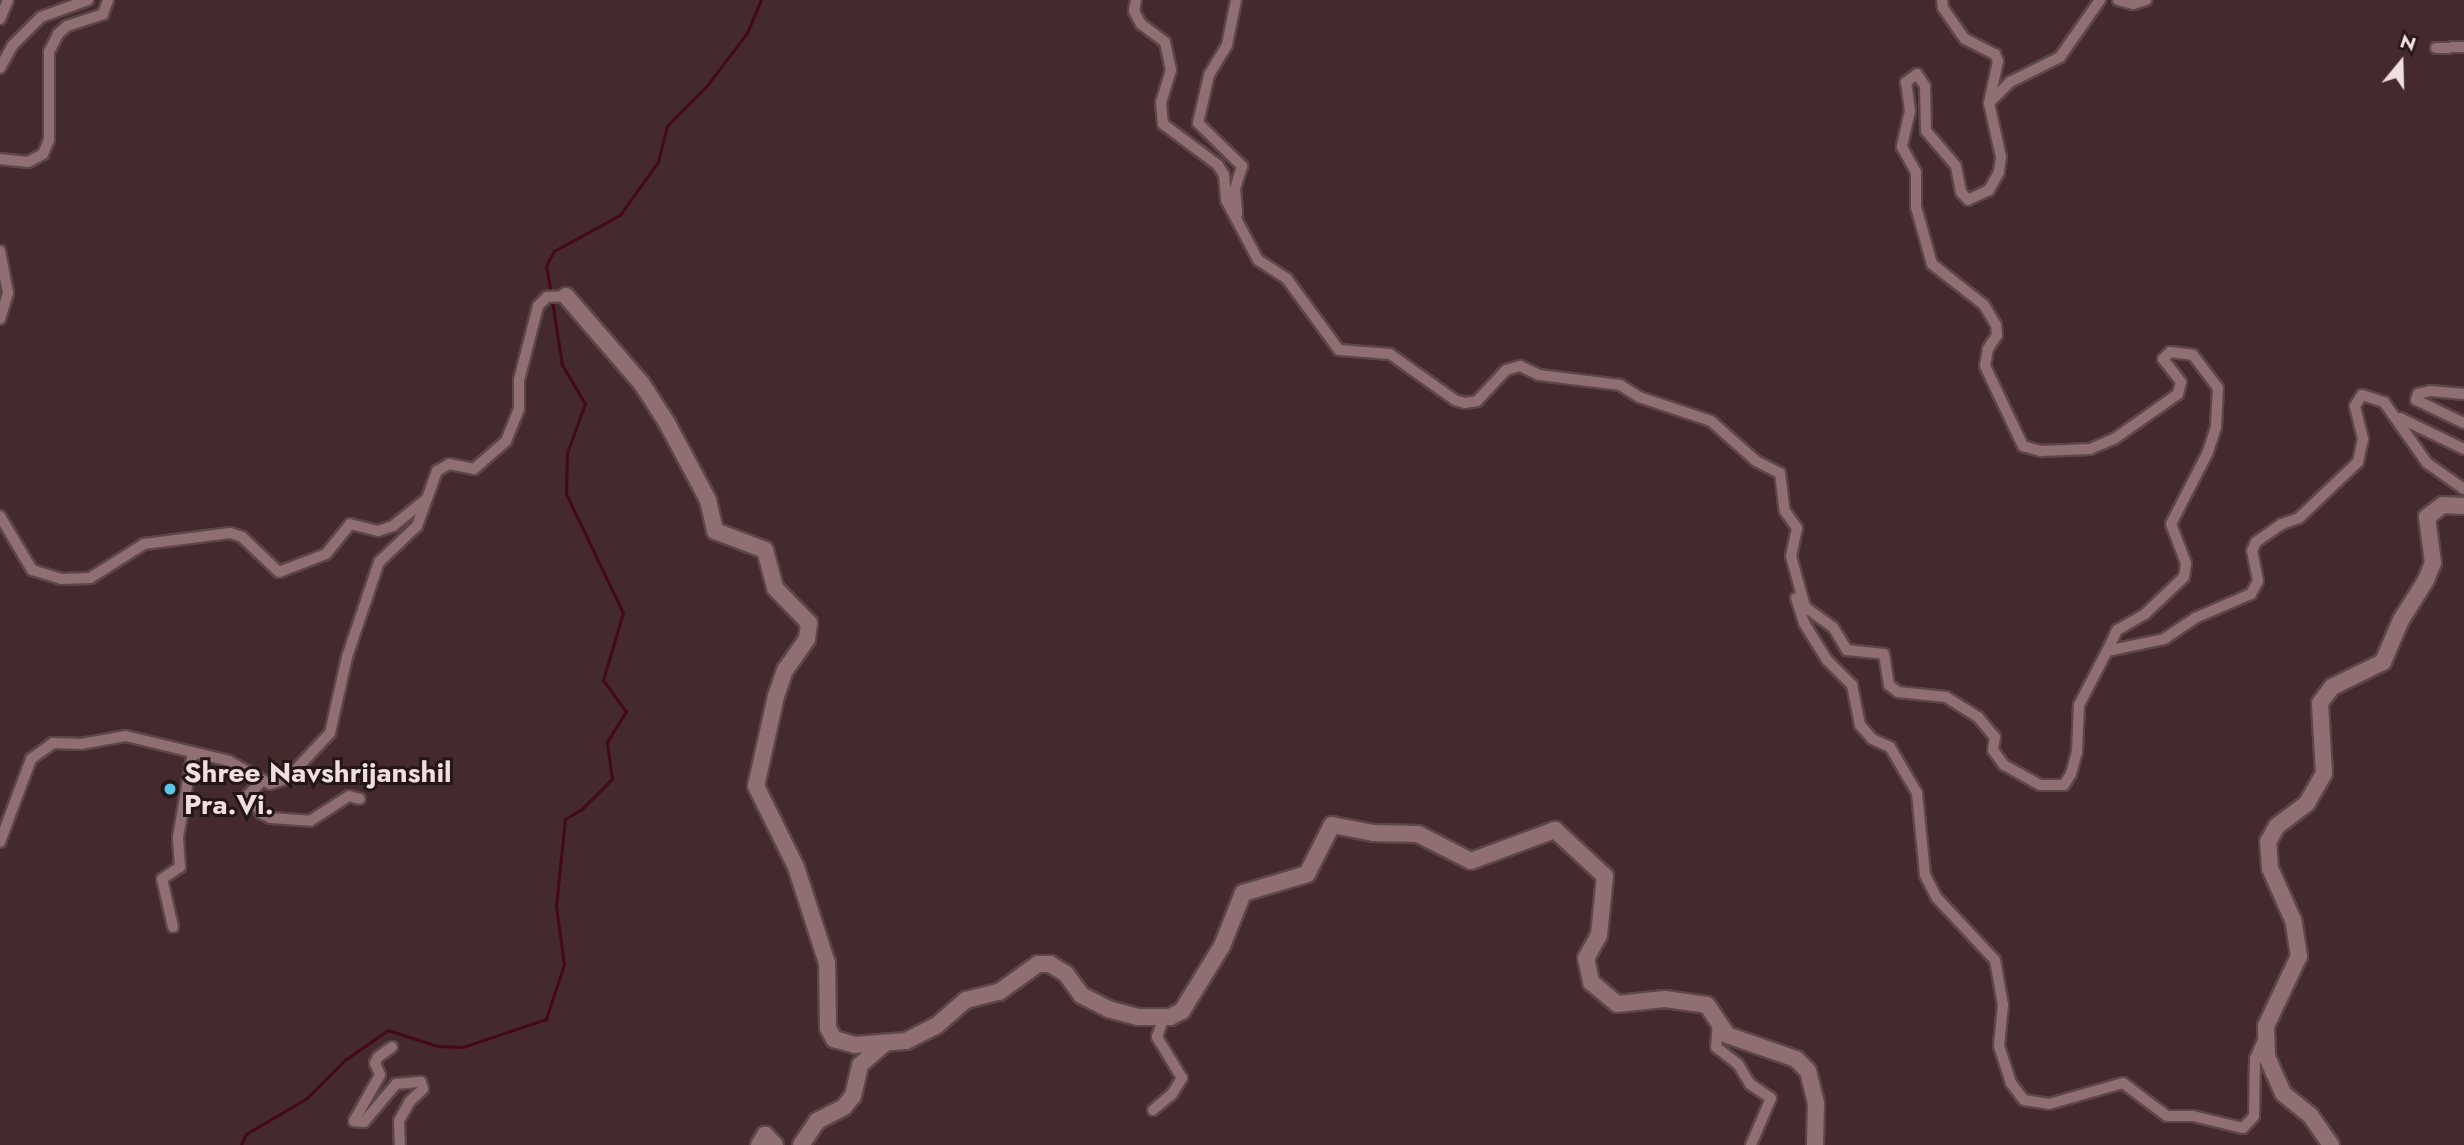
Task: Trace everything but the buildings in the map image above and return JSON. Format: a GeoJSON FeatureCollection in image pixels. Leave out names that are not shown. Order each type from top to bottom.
{"type":"FeatureCollection","features":[{"type":"Feature","properties":{"kind":"street"},"geometry":{"type":"LineString","coordinates":[[0,19],[8,0]]}},
{"type":"Feature","properties":{"kind":"street"},"geometry":{"type":"LineString","coordinates":[[0,68],[12,46],[41,17],[88,0]]}},
{"type":"Feature","properties":{"kind":"street"},"geometry":{"type":"LineString","coordinates":[[0,159],[28,162],[43,154],[49,140],[49,52],[58,34],[103,14],[108,0]]}},
{"type":"Feature","properties":{"kind":"street"},"geometry":{"type":"LineString","coordinates":[[1136,0],[1134,11],[1142,24],[1165,41],[1171,70],[1159,116],[1218,165],[1224,175],[1226,200],[1258,260],[1287,279],[1339,350],[1390,354],[1454,400],[1477,401],[1506,370],[1520,366],[1539,375],[1620,384],[1639,397],[1711,421],[1756,461],[1780,473],[1785,511],[1797,528],[1791,556],[1805,607],[1833,626],[1847,650],[1884,654],[1891,687],[1908,696],[1946,697],[1978,717],[1995,737],[1993,750],[2004,765],[2040,785],[2064,785],[2071,774],[2077,752],[2079,705],[2117,630],[2145,614],[2184,578],[2186,563],[2171,524],[2208,452],[2216,427],[2218,388],[2193,355],[2170,352],[2163,359],[2181,382],[2178,394],[2114,439],[2090,449],[2041,451],[2023,446],[1985,366],[1988,349],[1997,335],[1996,325],[1984,305],[1932,264],[1916,207],[1916,172],[1902,147],[1910,111],[1906,82],[1917,74],[1925,86],[1926,131],[1956,166],[1961,191],[1968,200],[1975,200],[1995,183],[2001,165],[1989,103],[1998,61],[1995,54],[1965,39],[1942,8],[1942,0]]}},
{"type":"Feature","properties":{"kind":"street"},"geometry":{"type":"LineString","coordinates":[[1236,0],[1227,45],[1209,75],[1198,123],[1242,166],[1235,189],[1237,217]]}},
{"type":"Feature","properties":{"kind":"street"},"geometry":{"type":"LineString","coordinates":[[1989,103],[2010,82],[2060,57],[2100,0]]}},
{"type":"Feature","properties":{"kind":"street"},"geometry":{"type":"LineString","coordinates":[[2118,0],[2133,4],[2146,0]]}},
{"type":"Feature","properties":{"kind":"street"},"geometry":{"type":"LineString","coordinates":[[2436,48],[2464,47]]}},
{"type":"Feature","properties":{"kind":"street"},"geometry":{"type":"LineString","coordinates":[[0,251],[8,293],[0,319]]}},
{"type":"Feature","properties":{"kind":"street"},"geometry":{"type":"LineString","coordinates":[[0,842],[31,759],[53,743],[89,743],[115,735],[229,761],[262,781],[279,784],[288,778],[330,733],[347,657],[379,562],[417,526],[437,471],[449,464],[474,469],[506,441],[519,409],[519,380],[538,306],[547,297],[566,296],[642,384],[667,423],[708,500],[715,531],[765,550],[775,588],[809,623],[807,639],[785,670],[776,696],[757,794],[796,867],[827,963],[830,1034],[846,1045],[884,1044],[921,1034],[966,1000],[999,992],[1038,964],[1059,967],[1081,995],[1119,1014],[1164,1017],[1182,1012],[1222,946],[1243,893],[1307,874],[1326,831],[1340,825],[1373,834],[1418,834],[1472,861],[1520,846],[1548,830],[1561,832],[1582,857],[1600,869],[1607,886],[1601,903],[1599,935],[1586,958],[1591,982],[1617,1004],[1665,999],[1707,1005],[1727,1035],[1803,1064],[1816,1104],[1815,1145]]}},
{"type":"Feature","properties":{"kind":"street"},"geometry":{"type":"LineString","coordinates":[[2464,394],[2430,391],[2418,394],[2416,400],[2464,423]]}},
{"type":"Feature","properties":{"kind":"street"},"geometry":{"type":"LineString","coordinates":[[2107,651],[2164,639],[2195,618],[2251,594],[2258,581],[2252,551],[2256,542],[2282,524],[2299,518],[2358,461],[2363,439],[2357,399],[2375,396],[2398,417],[2427,463],[2464,489]]}},
{"type":"Feature","properties":{"kind":"street"},"geometry":{"type":"LineString","coordinates":[[2398,417],[2464,449]]}},
{"type":"Feature","properties":{"kind":"street"},"geometry":{"type":"LineString","coordinates":[[0,516],[32,570],[62,579],[90,578],[144,544],[230,533],[242,537],[279,572],[326,554],[350,524],[378,531],[393,526],[424,501]]}},
{"type":"Feature","properties":{"kind":"street"},"geometry":{"type":"LineString","coordinates":[[1798,588],[1799,615],[1827,660],[1852,685],[1860,725],[1872,739],[1890,747],[1917,793],[1925,875],[1936,897],[1995,960],[2003,1005],[1999,1046],[2011,1083],[2024,1100],[2049,1104],[2123,1083],[2167,1116],[2193,1115],[2243,1128],[2253,1116],[2255,1059],[2271,1011],[2290,983],[2299,956],[2293,920],[2270,868],[2268,842],[2277,826],[2307,803],[2324,773],[2320,703],[2332,687],[2383,662],[2390,652],[2400,620],[2430,571],[2427,517],[2443,505],[2464,506]]}},
{"type":"Feature","properties":{"kind":"street"},"geometry":{"type":"LineString","coordinates":[[173,927],[162,880],[180,867],[178,838],[193,752]]}},
{"type":"Feature","properties":{"kind":"street"},"geometry":{"type":"LineString","coordinates":[[262,781],[249,794],[261,813],[271,818],[310,821],[349,796],[360,799]]}},
{"type":"Feature","properties":{"kind":"street"},"geometry":{"type":"LineString","coordinates":[[1153,1110],[1172,1094],[1182,1078],[1157,1037],[1164,1017]]}},
{"type":"Feature","properties":{"kind":"street"},"geometry":{"type":"LineString","coordinates":[[1718,1021],[1713,1038],[1716,1047],[1738,1064],[1750,1084],[1770,1098],[1751,1145]]}},
{"type":"Feature","properties":{"kind":"street"},"geometry":{"type":"LineString","coordinates":[[2265,1035],[2276,1083],[2311,1116],[2330,1145]]}},
{"type":"Feature","properties":{"kind":"street"},"geometry":{"type":"LineString","coordinates":[[801,1145],[817,1121],[842,1110],[853,1096],[860,1065],[884,1044]]}},
{"type":"Feature","properties":{"kind":"street"},"geometry":{"type":"LineString","coordinates":[[392,1047],[378,1057],[375,1063],[380,1074],[354,1121],[364,1122],[396,1084],[421,1082],[423,1089],[410,1101],[399,1121],[400,1145]]}},
{"type":"Feature","properties":{"kind":"street"},"geometry":{"type":"LineString","coordinates":[[759,1145],[765,1135],[775,1145]]}},
{"type":"Feature","properties":{"kind":"waterway"},"geometry":{"type":"LineString","coordinates":[[551,294],[546,266],[554,251],[620,215],[658,162],[667,126],[706,87],[747,33],[761,0]]}},
{"type":"Feature","properties":{"kind":"waterway"},"geometry":{"type":"LineString","coordinates":[[241,1145],[246,1134],[307,1098],[345,1060],[388,1030],[438,1046],[463,1047],[546,1019],[564,965],[556,906],[565,819],[582,809],[612,779],[607,742],[626,712],[603,680],[623,613],[566,494],[567,453],[585,404],[562,365],[552,301]]}},
{"type":"Feature","properties":{"kind":"place","name":"Shree Navshrijanshil Pra.Vi."},"geometry":{"type":"Point","coordinates":[170,789]}}]}
